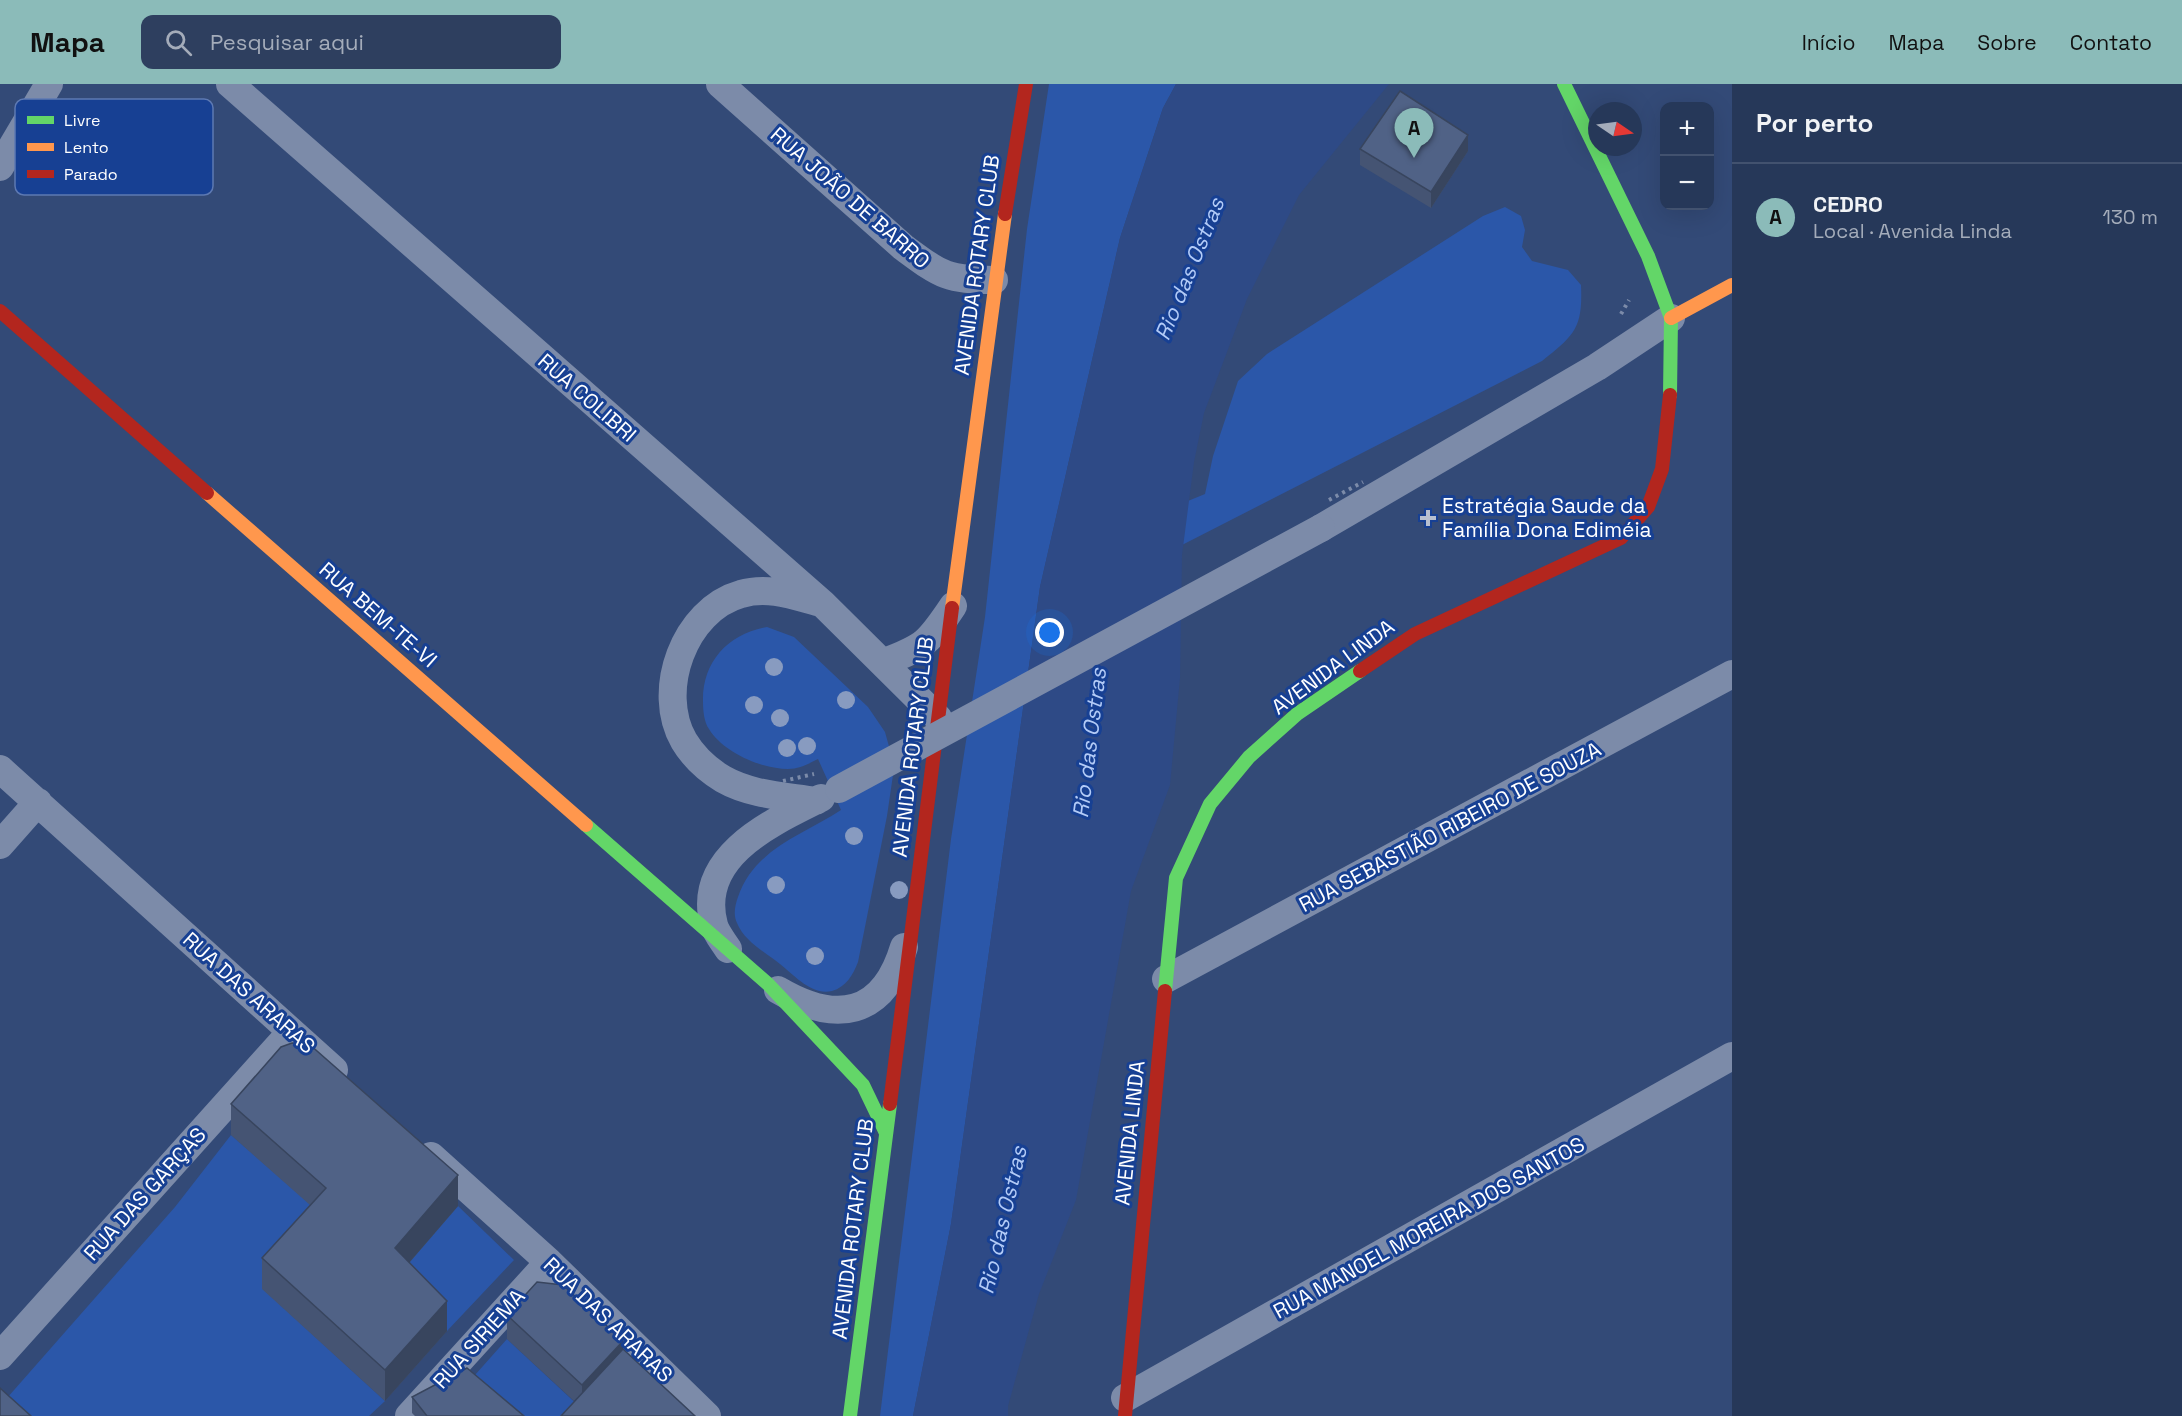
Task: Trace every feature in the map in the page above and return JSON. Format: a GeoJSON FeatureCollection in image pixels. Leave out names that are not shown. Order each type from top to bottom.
{"type":"FeatureCollection","features":[{"type":"Feature","properties":{"kind":"street"},"geometry":{"type":"LineString","coordinates":[[40,99],[49,84]]}},
{"type":"Feature","properties":{"kind":"street","name":"RUA COLIBRI"},"geometry":{"type":"LineString","coordinates":[[230,84],[822,603],[938,718]]}},
{"type":"Feature","properties":{"kind":"street","name":"RUA JOÃO DE BARRO"},"geometry":{"type":"LineString","coordinates":[[720,84],[903,247],[935,271],[959,280],[994,280]]}},
{"type":"Feature","properties":{"kind":"street","name":"AVENIDA ROTARY CLUB"},"geometry":{"type":"LineString","coordinates":[[850,1416],[994,280],[1026,84]]}},
{"type":"Feature","properties":{"kind":"street","name":"AVENIDA LINDA"},"geometry":{"type":"LineString","coordinates":[[1125,1407],[1176,878],[1210,804],[1249,758],[1297,714],[1415,634],[1621,538],[1648,507],[1662,469],[1670,408],[1671,318],[1648,256],[1564,84]]}},
{"type":"Feature","properties":{"kind":"street"},"geometry":{"type":"LineString","coordinates":[[0,167],[15,142]]}},
{"type":"Feature","properties":{"kind":"street"},"geometry":{"type":"LineString","coordinates":[[729,951],[714,926],[712,905],[716,884],[726,861],[761,829],[1321,528],[1597,367],[1671,318],[1732,285]]}},
{"type":"Feature","properties":{"kind":"street","name":"RUA BEM-TE-VI"},"geometry":{"type":"LineString","coordinates":[[0,311],[768,984],[863,1085],[877,1110],[886,1135]]}},
{"type":"Feature","properties":{"kind":"street"},"geometry":{"type":"LineString","coordinates":[[822,603],[783,592],[763,590],[740,594],[729,599],[701,620],[687,638],[675,681],[674,712],[684,740],[703,764],[724,779],[744,788],[827,795]]}},
{"type":"Feature","properties":{"kind":"street"},"geometry":{"type":"LineString","coordinates":[[884,662],[916,650],[934,634],[953,606]]}},
{"type":"Feature","properties":{"kind":"street","name":"RUA SEBASTIÃO RIBEIRO DE SOUZA"},"geometry":{"type":"LineString","coordinates":[[1166,979],[1732,674]]}},
{"type":"Feature","properties":{"kind":"street","name":"RUA DAS ARARAS"},"geometry":{"type":"LineString","coordinates":[[0,769],[353,1087]]}},
{"type":"Feature","properties":{"kind":"street"},"geometry":{"type":"LineString","coordinates":[[0,845],[38,802]]}},
{"type":"Feature","properties":{"kind":"street"},"geometry":{"type":"LineString","coordinates":[[768,984],[799,1002],[820,1010],[845,1010],[859,1007],[881,991],[889,979],[902,952],[913,913]]}},
{"type":"Feature","properties":{"kind":"street","name":"RUA DAS GARÇAS"},"geometry":{"type":"LineString","coordinates":[[0,1356],[291,1032]]}},
{"type":"Feature","properties":{"kind":"street","name":"RUA MANOEL MOREIRA DOS SANTOS"},"geometry":{"type":"LineString","coordinates":[[1125,1407],[1732,1056]]}},
{"type":"Feature","properties":{"kind":"street","name":"RUA DAS ARARAS"},"geometry":{"type":"LineString","coordinates":[[407,1135],[549,1262],[707,1416]]}},
{"type":"Feature","properties":{"kind":"street","name":"RUA SIRIEMA"},"geometry":{"type":"LineString","coordinates":[[409,1416],[549,1262]]}},
{"type":"Feature","properties":{"kind":"path"},"geometry":{"type":"LineString","coordinates":[[1616,323],[1632,294]]}},
{"type":"Feature","properties":{"kind":"path"},"geometry":{"type":"LineString","coordinates":[[1363,482],[1372,476]]}},
{"type":"Feature","properties":{"kind":"path"},"geometry":{"type":"LineString","coordinates":[[771,779],[783,781]]}},
{"type":"Feature","properties":{"kind":"shaded area"},"geometry":{"type":"Polygon","coordinates":[[[1049,84],[1176,84],[1163,108],[1120,238],[1040,587],[951,1224],[913,1416],[880,1416],[951,839],[985,617],[1027,229],[1049,84]]]}},
{"type":"Feature","properties":{"kind":"shaded area"},"geometry":{"type":"Polygon","coordinates":[[[1505,207],[1521,216],[1525,230],[1522,247],[1532,261],[1568,270],[1581,285],[1578,322],[1569,337],[1542,361],[1182,545],[1183,503],[1205,494],[1213,456],[1238,381],[1267,354],[1483,216],[1505,207]]]}},
{"type":"Feature","properties":{"kind":"shaded area"},"geometry":{"type":"Polygon","coordinates":[[[767,627],[794,637],[868,707],[885,732],[890,750],[893,775],[887,816],[858,962],[848,980],[841,987],[832,991],[825,992],[810,988],[797,979],[750,941],[740,929],[735,917],[738,897],[756,866],[782,844],[841,810],[818,759],[800,767],[788,769],[766,766],[744,758],[723,745],[706,723],[703,709],[704,688],[707,674],[713,663],[729,643],[740,636],[767,627]]]}},
{"type":"Feature","properties":{"kind":"shaded area"},"geometry":{"type":"Polygon","coordinates":[[[231,1135],[326,1218],[263,1289],[385,1401],[369,1416],[0,1416],[0,1406],[175,1207],[231,1135]]]}},
{"type":"Feature","properties":{"kind":"shaded area"},"geometry":{"type":"Polygon","coordinates":[[[458,1206],[514,1260],[447,1331],[395,1279],[458,1206]]]}},
{"type":"Feature","properties":{"kind":"shaded area"},"geometry":{"type":"Polygon","coordinates":[[[507,1339],[582,1409],[575,1416],[505,1416],[467,1384],[507,1339]]]}},
{"type":"Feature","properties":{"kind":"water","name":"Rio das Ostras"},"geometry":{"type":"Polygon","coordinates":[[[1176,84],[1389,84],[1299,195],[1247,299],[1204,413],[1194,462],[1182,555],[1180,678],[1170,785],[1131,891],[1076,1200],[1039,1294],[1008,1406],[1008,1416],[913,1416],[951,1224],[1040,587],[1120,238],[1163,108],[1176,84]]]}},
{"type":"Feature","properties":{"kind":"building"},"geometry":{"type":"Polygon","coordinates":[[[1400,91],[1468,135],[1431,192],[1360,149],[1400,91]]]}},
{"type":"Feature","properties":{"kind":"building"},"geometry":{"type":"Polygon","coordinates":[[[292,1043],[309,1044],[458,1175],[395,1248],[447,1301],[385,1370],[262,1258],[326,1188],[231,1104],[281,1047],[292,1043]]]}},
{"type":"Feature","properties":{"kind":"building"},"geometry":{"type":"Polygon","coordinates":[[[537,1282],[563,1285],[623,1341],[582,1385],[507,1315],[537,1282]]]}},
{"type":"Feature","properties":{"kind":"building"},"geometry":{"type":"Polygon","coordinates":[[[623,1349],[695,1416],[561,1416],[623,1349]]]}},
{"type":"Feature","properties":{"kind":"building"},"geometry":{"type":"Polygon","coordinates":[[[467,1368],[524,1416],[427,1416],[412,1397],[467,1368]]]}},
{"type":"Feature","properties":{"kind":"building"},"geometry":{"type":"Polygon","coordinates":[[[0,1388],[31,1416],[0,1416],[0,1388]]]}},
{"type":"Feature","properties":{"kind":"traffic: fast"},"geometry":{"type":"LineString","coordinates":[[1564,84],[1648,256],[1671,318],[1670,395]]}},
{"type":"Feature","properties":{"kind":"traffic: fast"},"geometry":{"type":"LineString","coordinates":[[1165,991],[1176,878],[1210,804],[1249,757],[1297,714],[1360,671]]}},
{"type":"Feature","properties":{"kind":"traffic: fast"},"geometry":{"type":"LineString","coordinates":[[586,825],[768,984],[863,1085],[886,1133]]}},
{"type":"Feature","properties":{"kind":"traffic: fast"},"geometry":{"type":"LineString","coordinates":[[850,1416],[890,1104]]}},
{"type":"Feature","properties":{"kind":"traffic: slow"},"geometry":{"type":"LineString","coordinates":[[952,608],[1005,214]]}},
{"type":"Feature","properties":{"kind":"traffic: slow"},"geometry":{"type":"LineString","coordinates":[[1671,318],[1732,285]]}},
{"type":"Feature","properties":{"kind":"traffic: slow"},"geometry":{"type":"LineString","coordinates":[[207,493],[586,825]]}},
{"type":"Feature","properties":{"kind":"traffic: jam"},"geometry":{"type":"LineString","coordinates":[[1005,214],[1026,84]]}},
{"type":"Feature","properties":{"kind":"traffic: jam"},"geometry":{"type":"LineString","coordinates":[[0,311],[207,493]]}},
{"type":"Feature","properties":{"kind":"traffic: jam"},"geometry":{"type":"LineString","coordinates":[[1360,671],[1415,634],[1621,538],[1648,507],[1662,469],[1670,395]]}},
{"type":"Feature","properties":{"kind":"traffic: jam"},"geometry":{"type":"LineString","coordinates":[[890,1104],[952,608]]}},
{"type":"Feature","properties":{"kind":"traffic: jam"},"geometry":{"type":"LineString","coordinates":[[1125,1416],[1165,991]]}},
{"type":"Feature","properties":{"kind":"place","name":"CEDRO"},"geometry":{"type":"Point","coordinates":[1414,158]}},
{"type":"Feature","properties":{"kind":"place","name":"Estratégia Saude da Família Dona Ediméia"},"geometry":{"type":"Point","coordinates":[1428,518]}}]}
